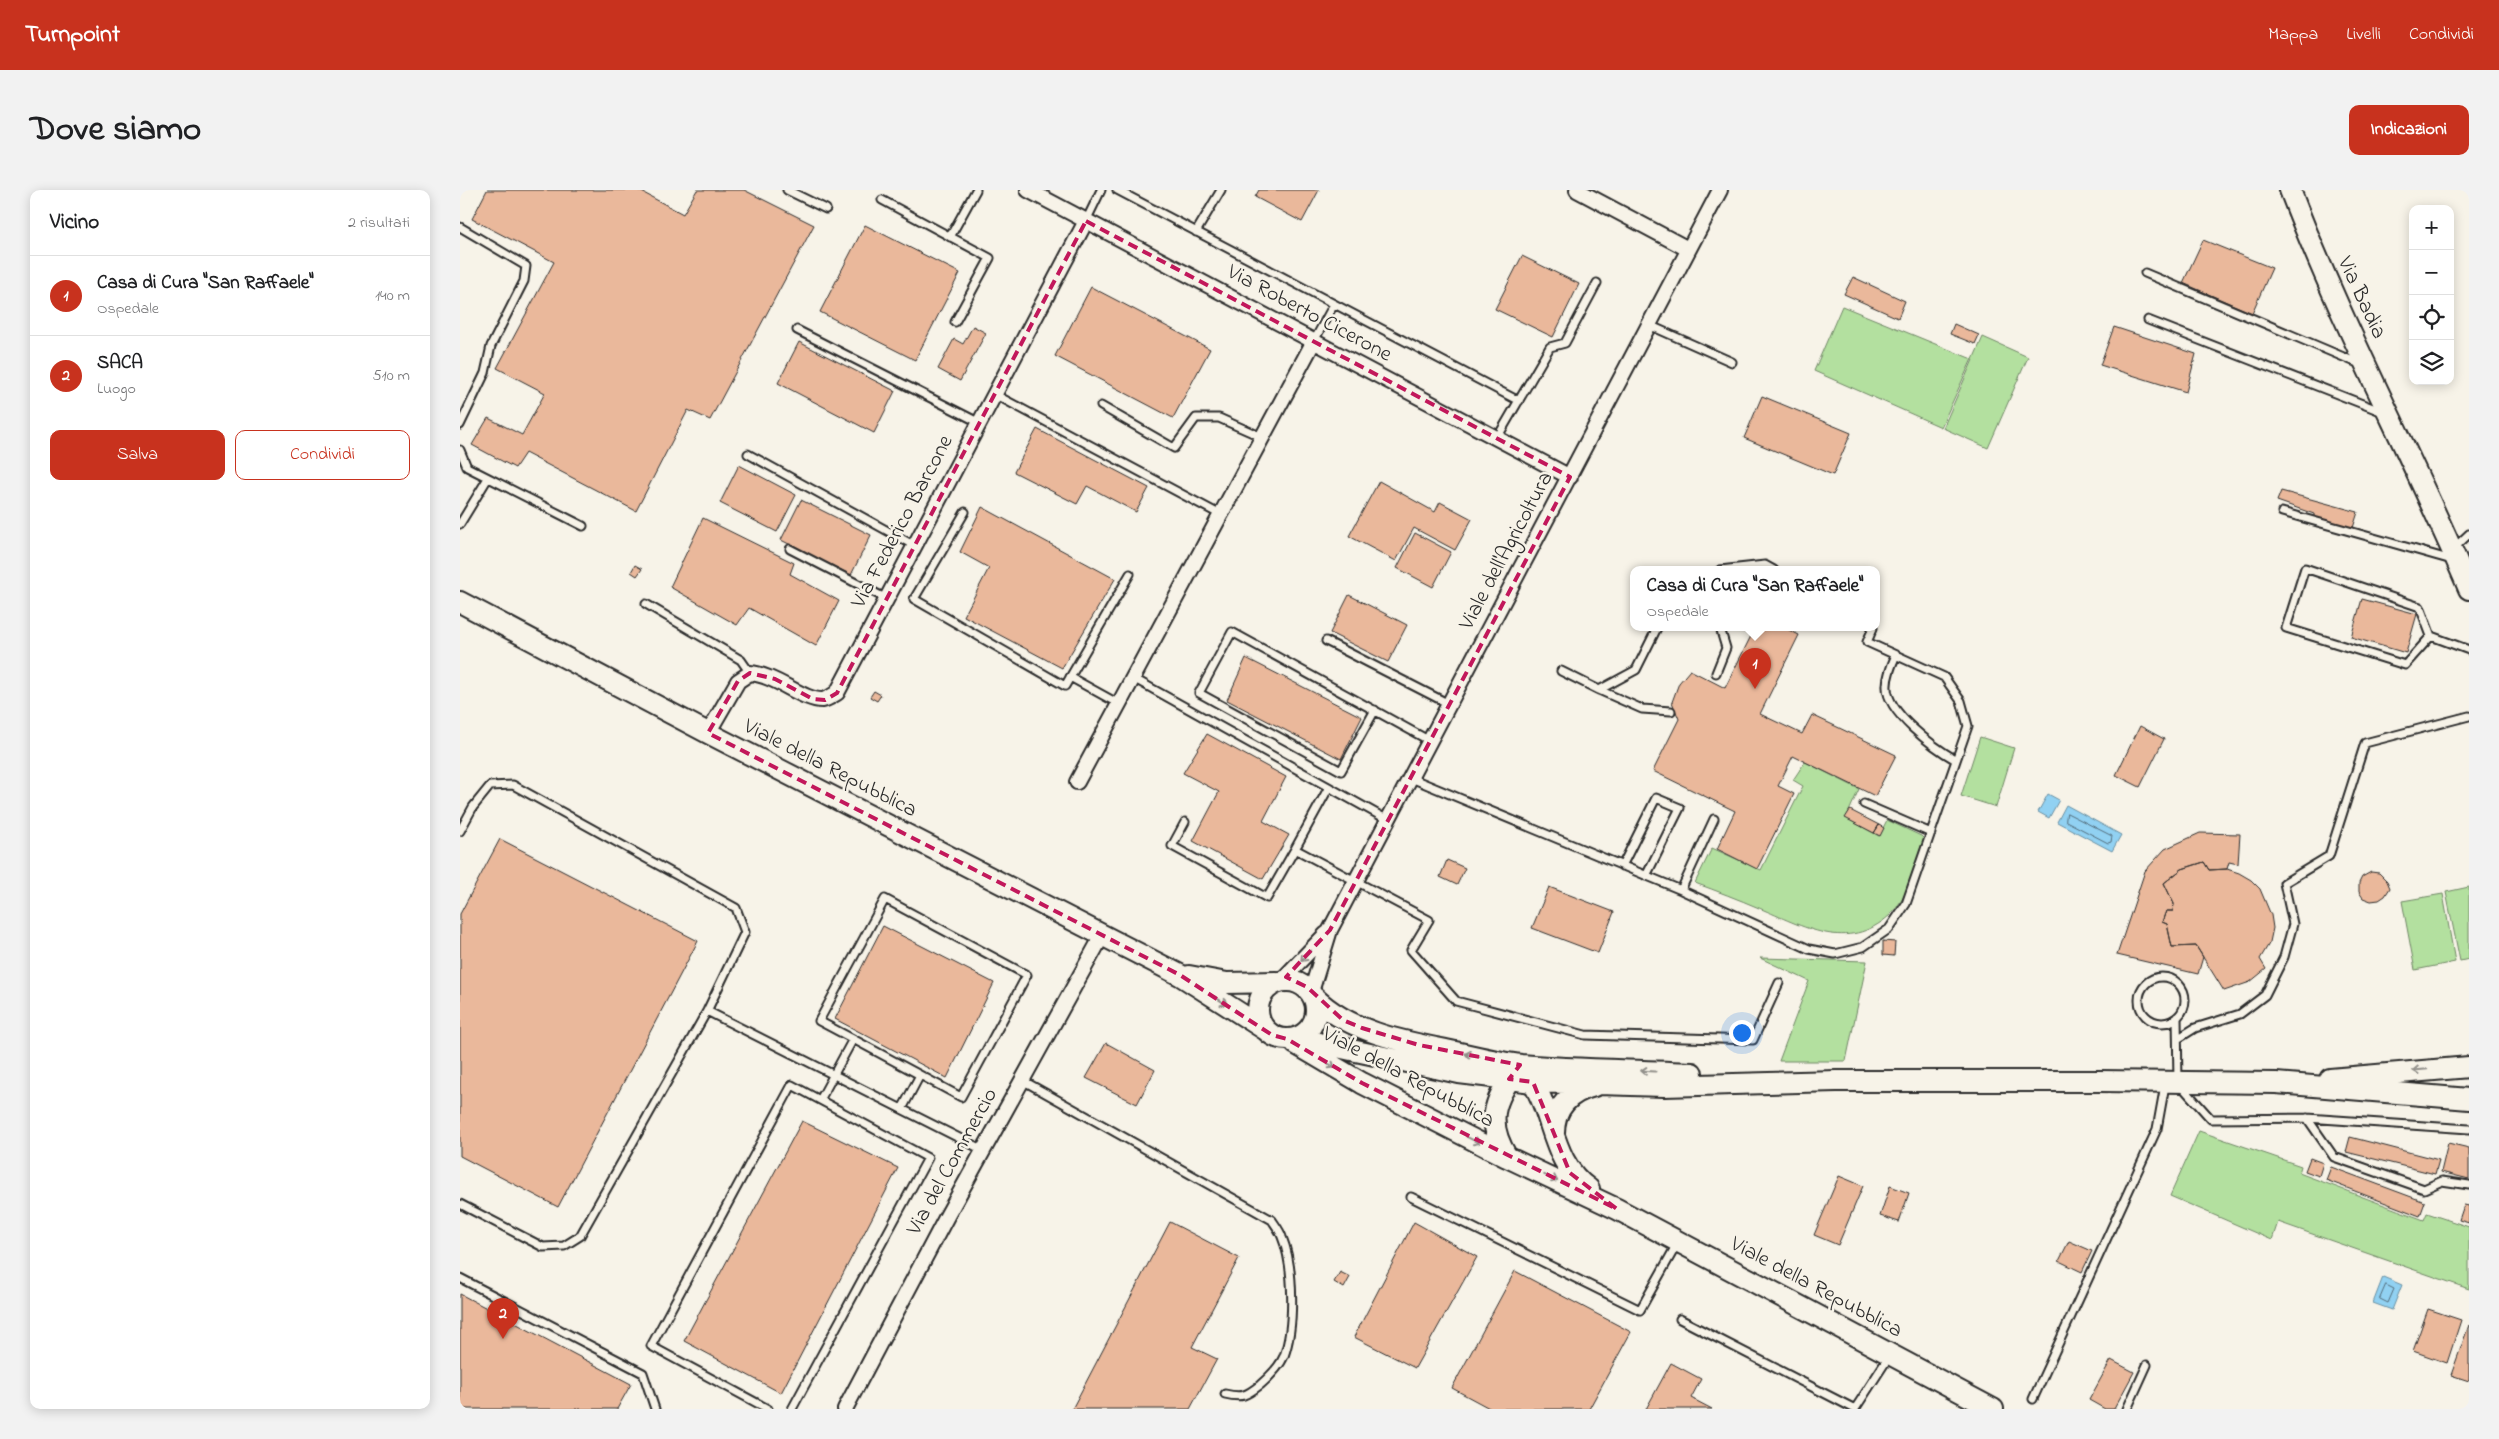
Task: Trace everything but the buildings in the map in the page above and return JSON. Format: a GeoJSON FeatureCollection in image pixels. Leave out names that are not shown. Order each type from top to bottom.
{"type":"FeatureCollection","features":[{"type":"Feature","properties":{"kind":"main road","name":"Via Badia"},"geometry":{"type":"LineString","coordinates":[[2290,190],[2316,258],[2455,555],[2469,589]]}},
{"type":"Feature","properties":{"kind":"main road","name":"Viale della Repubblica"},"geometry":{"type":"LineString","coordinates":[[460,602],[708,733],[1180,975],[1266,1030]]}},
{"type":"Feature","properties":{"kind":"main road","name":"Viale della Repubblica"},"geometry":{"type":"LineString","coordinates":[[1180,975],[1227,983],[1279,982]]}},
{"type":"Feature","properties":{"kind":"main road"},"geometry":{"type":"LineString","coordinates":[[1836,1082],[1514,1072],[1460,1073],[1272,1035],[1266,1030],[1258,1013],[1259,1004],[1268,987],[1279,982],[1295,981],[1313,994],[1325,1008],[1343,1020],[1362,1028],[1514,1072],[1533,1082],[1664,1086],[1836,1082],[2172,1082],[2276,1084],[2469,1099]]}},
{"type":"Feature","properties":{"kind":"main road"},"geometry":{"type":"LineString","coordinates":[[1291,1038],[1309,1029],[1314,1022],[1317,1005],[1313,994]]}},
{"type":"Feature","properties":{"kind":"main road","name":"Viale della Repubblica"},"geometry":{"type":"LineString","coordinates":[[1291,1038],[1362,1083],[1507,1157],[1617,1209],[1992,1409]]}},
{"type":"Feature","properties":{"kind":"main road"},"geometry":{"type":"LineString","coordinates":[[2276,1084],[2469,1067]]}},
{"type":"Feature","properties":{"kind":"main road","name":"Viale della Repubblica"},"geometry":{"type":"LineString","coordinates":[[1507,1157],[1497,1140],[1495,1109],[1500,1092],[1514,1072]]}},
{"type":"Feature","properties":{"kind":"main road","name":"Viale della Repubblica"},"geometry":{"type":"LineString","coordinates":[[1533,1082],[1548,1115],[1554,1140],[1570,1173],[1617,1209]]}},
{"type":"Feature","properties":{"kind":"main road"},"geometry":{"type":"LineString","coordinates":[[1554,1140],[1554,1125],[1562,1104],[1583,1089],[1599,1084]]}},
{"type":"Feature","properties":{"kind":"street","name":"Via Roberto Cicerone"},"geometry":{"type":"LineString","coordinates":[[1028,190],[1570,477]]}},
{"type":"Feature","properties":{"kind":"street"},"geometry":{"type":"LineString","coordinates":[[1577,190],[1688,249]]}},
{"type":"Feature","properties":{"kind":"street","name":"Viale dell'Agricoltura"},"geometry":{"type":"LineString","coordinates":[[1313,994],[1330,930],[1720,190]]}},
{"type":"Feature","properties":{"kind":"street","name":"Via Federico Barcone"},"geometry":{"type":"LineString","coordinates":[[750,673],[762,674],[813,699],[825,700],[837,693],[1086,221]]}},
{"type":"Feature","properties":{"kind":"street"},"geometry":{"type":"LineString","coordinates":[[1077,782],[1314,341]]}},
{"type":"Feature","properties":{"kind":"street"},"geometry":{"type":"LineString","coordinates":[[708,733],[738,681],[750,673]]}},
{"type":"Feature","properties":{"kind":"street","name":"Viale dell'Agricoltura"},"geometry":{"type":"LineString","coordinates":[[1279,982],[1330,930]]}},
{"type":"Feature","properties":{"kind":"street","name":"Via del Commercio"},"geometry":{"type":"LineString","coordinates":[[845,1409],[983,1150],[1102,936]]}},
{"type":"Feature","properties":{"kind":"street"},"geometry":{"type":"LineString","coordinates":[[1956,1390],[1970,1409]]}},
{"type":"Feature","properties":{"kind":"lane"},"geometry":{"type":"LineString","coordinates":[[787,190],[826,209]]}},
{"type":"Feature","properties":{"kind":"lane"},"geometry":{"type":"LineString","coordinates":[[950,237],[976,190]]}},
{"type":"Feature","properties":{"kind":"lane"},"geometry":{"type":"LineString","coordinates":[[1086,221],[1101,190]]}},
{"type":"Feature","properties":{"kind":"lane"},"geometry":{"type":"LineString","coordinates":[[1117,190],[1519,401]]}},
{"type":"Feature","properties":{"kind":"lane"},"geometry":{"type":"LineString","coordinates":[[1196,232],[1221,190]]}},
{"type":"Feature","properties":{"kind":"lane"},"geometry":{"type":"LineString","coordinates":[[882,200],[990,258],[955,322]]}},
{"type":"Feature","properties":{"kind":"lane"},"geometry":{"type":"LineString","coordinates":[[460,227],[526,266],[524,281],[491,346],[485,373],[460,426]]}},
{"type":"Feature","properties":{"kind":"lane"},"geometry":{"type":"LineString","coordinates":[[2145,273],[2367,367]]}},
{"type":"Feature","properties":{"kind":"lane"},"geometry":{"type":"LineString","coordinates":[[1497,438],[1550,347],[1565,343],[1597,283]]}},
{"type":"Feature","properties":{"kind":"lane"},"geometry":{"type":"LineString","coordinates":[[1314,341],[1334,304]]}},
{"type":"Feature","properties":{"kind":"lane"},"geometry":{"type":"LineString","coordinates":[[2148,320],[2390,415]]}},
{"type":"Feature","properties":{"kind":"lane"},"geometry":{"type":"LineString","coordinates":[[1649,325],[1732,362]]}},
{"type":"Feature","properties":{"kind":"lane"},"geometry":{"type":"LineString","coordinates":[[797,330],[961,415],[980,422]]}},
{"type":"Feature","properties":{"kind":"lane"},"geometry":{"type":"LineString","coordinates":[[994,394],[1221,515]]}},
{"type":"Feature","properties":{"kind":"lane"},"geometry":{"type":"LineString","coordinates":[[1101,406],[1174,448],[1196,418],[1219,418],[1262,437]]}},
{"type":"Feature","properties":{"kind":"lane"},"geometry":{"type":"LineString","coordinates":[[460,450],[468,467],[583,526]]}},
{"type":"Feature","properties":{"kind":"lane"},"geometry":{"type":"LineString","coordinates":[[748,454],[915,546]]}},
{"type":"Feature","properties":{"kind":"lane"},"geometry":{"type":"LineString","coordinates":[[460,524],[488,478]]}},
{"type":"Feature","properties":{"kind":"lane"},"geometry":{"type":"LineString","coordinates":[[964,512],[914,599],[1065,686],[1130,574]]}},
{"type":"Feature","properties":{"kind":"lane"},"geometry":{"type":"LineString","coordinates":[[2282,512],[2455,555],[2469,534]]}},
{"type":"Feature","properties":{"kind":"lane"},"geometry":{"type":"LineString","coordinates":[[790,549],[887,599]]}},
{"type":"Feature","properties":{"kind":"lane"},"geometry":{"type":"LineString","coordinates":[[2431,636],[2405,665],[2286,628],[2305,568],[2420,607],[2431,636],[2469,650]]}},
{"type":"Feature","properties":{"kind":"lane"},"geometry":{"type":"LineString","coordinates":[[646,604],[741,660],[750,673]]}},
{"type":"Feature","properties":{"kind":"lane"},"geometry":{"type":"LineString","coordinates":[[1599,690],[1636,670],[1656,631]]}},
{"type":"Feature","properties":{"kind":"lane"},"geometry":{"type":"LineString","coordinates":[[1716,673],[1726,648],[1721,631]]}},
{"type":"Feature","properties":{"kind":"lane"},"geometry":{"type":"LineString","coordinates":[[1410,778],[1681,890],[1809,949],[1835,954],[1862,947],[1889,929],[1906,904],[1968,726],[1961,702],[1944,677],[1867,642],[1872,631]]}},
{"type":"Feature","properties":{"kind":"lane"},"geometry":{"type":"LineString","coordinates":[[1375,710],[1341,771],[1199,693],[1232,632],[1375,710],[1430,741]]}},
{"type":"Feature","properties":{"kind":"lane"},"geometry":{"type":"LineString","coordinates":[[1326,641],[1450,704]]}},
{"type":"Feature","properties":{"kind":"lane"},"geometry":{"type":"LineString","coordinates":[[1896,655],[1886,686],[1891,702],[1903,718],[1934,746],[1956,760]]}},
{"type":"Feature","properties":{"kind":"lane"},"geometry":{"type":"LineString","coordinates":[[1561,671],[1642,710],[1671,711]]}},
{"type":"Feature","properties":{"kind":"lane"},"geometry":{"type":"LineString","coordinates":[[1070,677],[1119,704]]}},
{"type":"Feature","properties":{"kind":"lane"},"geometry":{"type":"LineString","coordinates":[[1133,678],[1388,820]]}},
{"type":"Feature","properties":{"kind":"lane"},"geometry":{"type":"LineString","coordinates":[[2178,1038],[2195,1028],[2240,1014],[2265,995],[2284,957],[2293,924],[2284,883],[2329,856],[2365,743],[2469,716]]}},
{"type":"Feature","properties":{"kind":"lane"},"geometry":{"type":"LineString","coordinates":[[460,831],[473,807],[490,786],[513,785],[736,908],[745,932],[707,1011],[580,1236],[564,1246],[543,1247],[460,1204]]}},
{"type":"Feature","properties":{"kind":"lane"},"geometry":{"type":"LineString","coordinates":[[1185,822],[1172,846],[1267,898],[1329,787]]}},
{"type":"Feature","properties":{"kind":"lane"},"geometry":{"type":"LineString","coordinates":[[1622,866],[1656,798],[1680,808],[1646,876]]}},
{"type":"Feature","properties":{"kind":"lane"},"geometry":{"type":"LineString","coordinates":[[1864,804],[1931,833]]}},
{"type":"Feature","properties":{"kind":"lane"},"geometry":{"type":"LineString","coordinates":[[1681,890],[1714,820]]}},
{"type":"Feature","properties":{"kind":"lane"},"geometry":{"type":"LineString","coordinates":[[1295,849],[1429,920],[1412,950],[1456,1001],[1585,1035],[1753,1040],[1780,983]]}},
{"type":"Feature","properties":{"kind":"lane"},"geometry":{"type":"LineString","coordinates":[[885,898],[1028,975],[961,1097],[920,1075],[819,1021],[885,898]]}},
{"type":"Feature","properties":{"kind":"lane"},"geometry":{"type":"LineString","coordinates":[[2032,1399],[2157,1129],[2172,1082],[2178,1038],[2177,1017],[2184,1005],[2183,991],[2179,984],[2167,977],[2160,976],[2146,982],[2138,1002],[2144,1015],[2150,1020],[2164,1023],[2177,1017]]}},
{"type":"Feature","properties":{"kind":"lane"},"geometry":{"type":"LineString","coordinates":[[707,1011],[983,1150]]}},
{"type":"Feature","properties":{"kind":"lane"},"geometry":{"type":"LineString","coordinates":[[820,1100],[853,1039]]}},
{"type":"Feature","properties":{"kind":"lane"},"geometry":{"type":"LineString","coordinates":[[902,1109],[920,1075]]}},
{"type":"Feature","properties":{"kind":"lane"},"geometry":{"type":"LineString","coordinates":[[1022,1080],[1272,1220],[1282,1237],[1289,1268],[1290,1326],[1284,1357],[1267,1379],[1252,1392],[1240,1397],[1225,1394]]}},
{"type":"Feature","properties":{"kind":"lane"},"geometry":{"type":"LineString","coordinates":[[2172,1082],[2211,1119],[2307,1118],[2469,1129]]}},
{"type":"Feature","properties":{"kind":"lane"},"geometry":{"type":"LineString","coordinates":[[768,1409],[651,1346],[792,1085],[928,1158],[792,1409]]}},
{"type":"Feature","properties":{"kind":"lane"},"geometry":{"type":"LineString","coordinates":[[2307,1118],[2334,1157],[2424,1189],[2442,1181],[2469,1185]]}},
{"type":"Feature","properties":{"kind":"lane"},"geometry":{"type":"LineString","coordinates":[[1411,1197],[1640,1310],[1679,1242]]}},
{"type":"Feature","properties":{"kind":"lane"},"geometry":{"type":"LineString","coordinates":[[460,1278],[643,1373],[655,1409]]}},
{"type":"Feature","properties":{"kind":"lane"},"geometry":{"type":"LineString","coordinates":[[1680,1319],[1855,1409],[1890,1354]]}},
{"type":"Feature","properties":{"kind":"lane"},"geometry":{"type":"LineString","coordinates":[[2127,1409],[2147,1365]]}},
{"type":"Feature","properties":{"kind":"highlighted area"},"geometry":{"type":"Polygon","coordinates":[[[1086,221],[1570,477],[1330,930],[1286,977],[1307,987],[1343,1020],[1362,1028],[1419,1045],[1520,1065],[1509,1079],[1533,1082],[1570,1173],[1617,1209],[1362,1083],[1287,1039],[1272,1035],[1180,975],[708,733],[738,681],[750,673],[775,679],[813,699],[825,700],[837,693],[1086,221]]]}},
{"type":"Feature","properties":{"kind":"green space"},"geometry":{"type":"Polygon","coordinates":[[[1842,306],[1972,359],[1941,427],[1814,371],[1842,306]]]}},
{"type":"Feature","properties":{"kind":"green space"},"geometry":{"type":"Polygon","coordinates":[[[1983,337],[2028,357],[1988,448],[1943,428],[1983,337]]]}},
{"type":"Feature","properties":{"kind":"green space"},"geometry":{"type":"Polygon","coordinates":[[[1980,737],[2014,748],[1996,807],[1961,796],[1980,737]]]}},
{"type":"Feature","properties":{"kind":"green space"},"geometry":{"type":"Polygon","coordinates":[[[1805,762],[1859,789],[1846,818],[1879,836],[1887,820],[1921,836],[1925,840],[1907,890],[1897,908],[1874,927],[1858,933],[1841,935],[1808,928],[1695,883],[1712,848],[1761,870],[1803,786],[1793,780],[1805,762]]]}},
{"type":"Feature","properties":{"kind":"green space"},"geometry":{"type":"Polygon","coordinates":[[[2469,887],[2469,959],[2460,961],[2446,892],[2469,887]]]}},
{"type":"Feature","properties":{"kind":"green space"},"geometry":{"type":"Polygon","coordinates":[[[2443,894],[2455,962],[2415,970],[2402,901],[2443,894]]]}},
{"type":"Feature","properties":{"kind":"green space"},"geometry":{"type":"Polygon","coordinates":[[[1760,958],[1867,961],[1846,1061],[1779,1061],[1809,981],[1760,958]]]}},
{"type":"Feature","properties":{"kind":"green space"},"geometry":{"type":"Polygon","coordinates":[[[2199,1131],[2301,1166],[2299,1173],[2424,1220],[2427,1213],[2469,1227],[2469,1289],[2278,1222],[2272,1240],[2170,1196],[2199,1131]]]}},
{"type":"Feature","properties":{"kind":"water"},"geometry":{"type":"Polygon","coordinates":[[[2048,794],[2059,800],[2049,818],[2038,812],[2048,794]]]}},
{"type":"Feature","properties":{"kind":"water"},"geometry":{"type":"Polygon","coordinates":[[[2066,805],[2121,835],[2112,851],[2057,822],[2066,805]]]}},
{"type":"Feature","properties":{"kind":"water"},"geometry":{"type":"Polygon","coordinates":[[[2383,1277],[2402,1285],[2392,1310],[2373,1303],[2383,1277]]]}},
{"type":"Feature","properties":{"kind":"place","name":"Casa di Cura \"San Raffaele\""},"geometry":{"type":"Point","coordinates":[1755,689]}},
{"type":"Feature","properties":{"kind":"place","name":"SACA"},"geometry":{"type":"Point","coordinates":[503,1339]}}]}
